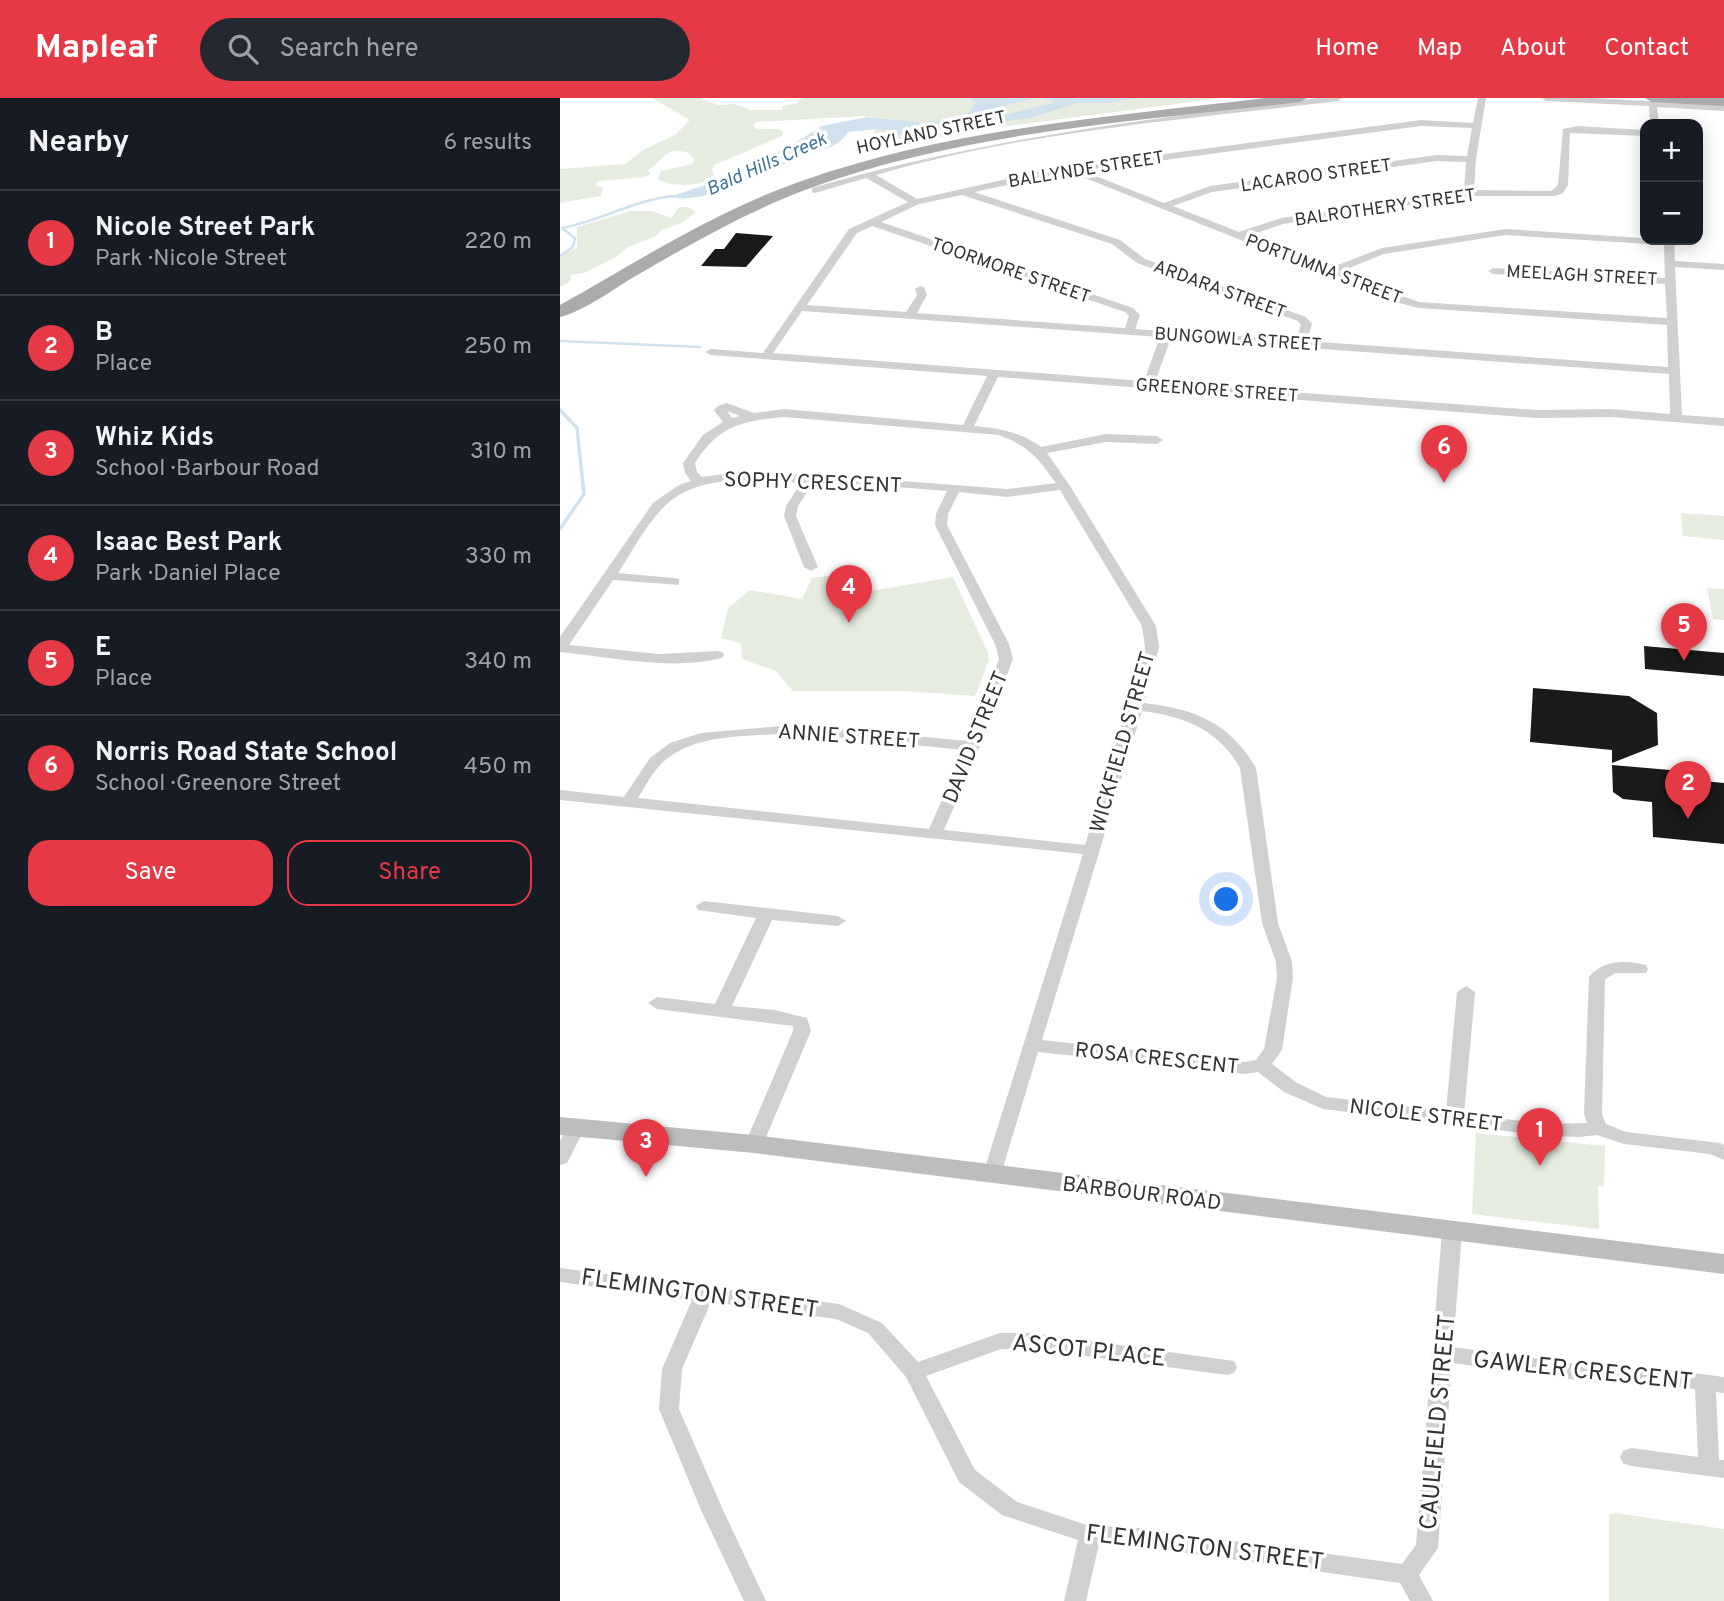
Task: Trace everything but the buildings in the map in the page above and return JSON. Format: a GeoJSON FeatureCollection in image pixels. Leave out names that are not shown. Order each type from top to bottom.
{"type":"FeatureCollection","features":[{"type":"Feature","properties":{"kind":"main road","name":"HOYLAND STREET"},"geometry":{"type":"LineString","coordinates":[[560,301],[761,195],[854,164],[981,135],[1260,98]]}},
{"type":"Feature","properties":{"kind":"main road","name":"HOYLAND STREET"},"geometry":{"type":"LineString","coordinates":[[560,312],[766,201],[853,169],[979,139],[1300,98]]}},
{"type":"Feature","properties":{"kind":"main road"},"geometry":{"type":"LineString","coordinates":[[1650,102],[1671,99],[1723,99]]}},
{"type":"Feature","properties":{"kind":"street","name":"HOYLAND STREET"},"geometry":{"type":"LineString","coordinates":[[815,190],[884,168],[981,146],[1338,98]]}},
{"type":"Feature","properties":{"kind":"street"},"geometry":{"type":"LineString","coordinates":[[1469,193],[1471,159],[1482,98]]}},
{"type":"Feature","properties":{"kind":"street"},"geometry":{"type":"LineString","coordinates":[[1546,98],[1724,108]]}},
{"type":"Feature","properties":{"kind":"street","name":"BALLYNDE STREET"},"geometry":{"type":"LineString","coordinates":[[766,356],[853,231],[916,202],[1070,169],[1421,122],[1478,125]]}},
{"type":"Feature","properties":{"kind":"street","name":"BALROTHERY STREET"},"geometry":{"type":"LineString","coordinates":[[1239,236],[1281,221],[1469,193],[1540,195],[1560,191],[1563,186],[1565,134],[1569,130],[1640,133]]}},
{"type":"Feature","properties":{"kind":"street","name":"LACAROO STREET"},"geometry":{"type":"LineString","coordinates":[[1164,206],[1210,189],[1437,158],[1471,159]]}},
{"type":"Feature","properties":{"kind":"street","name":"PORTUMNA STREET"},"geometry":{"type":"LineString","coordinates":[[1070,169],[1403,301],[1674,322]]}},
{"type":"Feature","properties":{"kind":"street"},"geometry":{"type":"LineString","coordinates":[[868,175],[916,202]]}},
{"type":"Feature","properties":{"kind":"street","name":"ARDARA STREET"},"geometry":{"type":"LineString","coordinates":[[962,191],[1116,242],[1141,261],[1302,319],[1307,324],[1301,343]]}},
{"type":"Feature","properties":{"kind":"street","name":"TOORMORE STREET"},"geometry":{"type":"LineString","coordinates":[[871,222],[1129,310],[1135,315],[1129,331]]}},
{"type":"Feature","properties":{"kind":"street"},"geometry":{"type":"LineString","coordinates":[[1330,272],[1382,251],[1505,232],[1640,239]]}},
{"type":"Feature","properties":{"kind":"street"},"geometry":{"type":"LineString","coordinates":[[1669,245],[1676,418]]}},
{"type":"Feature","properties":{"kind":"street"},"geometry":{"type":"LineString","coordinates":[[1671,264],[1724,267]]}},
{"type":"Feature","properties":{"kind":"street","name":"MEELAGH STREET"},"geometry":{"type":"LineString","coordinates":[[1493,271],[1671,281]]}},
{"type":"Feature","properties":{"kind":"street"},"geometry":{"type":"LineString","coordinates":[[910,315],[922,295],[920,289]]}},
{"type":"Feature","properties":{"kind":"street","name":"BUNGOWLA STREET"},"geometry":{"type":"LineString","coordinates":[[801,308],[1675,371]]}},
{"type":"Feature","properties":{"kind":"street"},"geometry":{"type":"LineString","coordinates":[[1148,385],[1167,334]]}},
{"type":"Feature","properties":{"kind":"street","name":"GREENORE STREET"},"geometry":{"type":"LineString","coordinates":[[711,352],[1527,413],[1611,413],[1724,422]]}},
{"type":"Feature","properties":{"kind":"street"},"geometry":{"type":"LineString","coordinates":[[967,428],[994,373]]}},
{"type":"Feature","properties":{"kind":"street","name":"WICKFIELD STREET"},"geometry":{"type":"LineString","coordinates":[[699,482],[691,474],[689,463],[705,438],[729,422],[752,416],[784,413],[1001,432],[1025,441],[1039,451],[1064,486],[1149,626],[1151,656],[992,1174]]}},
{"type":"Feature","properties":{"kind":"street"},"geometry":{"type":"LineString","coordinates":[[1039,451],[1106,438],[1157,440]]}},
{"type":"Feature","properties":{"kind":"street","name":"SOPHY CRESCENT"},"geometry":{"type":"LineString","coordinates":[[560,648],[657,506],[677,491],[699,482],[731,477],[810,478],[1007,493],[1064,486]]}},
{"type":"Feature","properties":{"kind":"street"},"geometry":{"type":"LineString","coordinates":[[810,478],[792,506],[790,516],[811,567]]}},
{"type":"Feature","properties":{"kind":"street","name":"DAVID STREET"},"geometry":{"type":"LineString","coordinates":[[934,834],[973,746],[1005,664],[1006,654],[941,525],[942,514],[954,489]]}},
{"type":"Feature","properties":{"kind":"street"},"geometry":{"type":"LineString","coordinates":[[610,576],[674,582]]}},
{"type":"Feature","properties":{"kind":"street"},"geometry":{"type":"LineString","coordinates":[[560,648],[677,658],[701,659],[717,655]]}},
{"type":"Feature","properties":{"kind":"street","name":"ROSA CRESCENT"},"geometry":{"type":"LineString","coordinates":[[1030,1045],[1245,1068],[1262,1065],[1273,1050],[1284,978],[1283,962],[1270,923],[1248,768],[1243,755],[1218,729],[1179,712],[1136,706]]}},
{"type":"Feature","properties":{"kind":"street","name":"ANNIE STREET"},"geometry":{"type":"LineString","coordinates":[[628,802],[655,761],[675,746],[701,737],[794,729],[973,746]]}},
{"type":"Feature","properties":{"kind":"street"},"geometry":{"type":"LineString","coordinates":[[560,795],[1090,850]]}},
{"type":"Feature","properties":{"kind":"street"},"geometry":{"type":"LineString","coordinates":[[704,906],[838,922]]}},
{"type":"Feature","properties":{"kind":"street"},"geometry":{"type":"LineString","coordinates":[[721,1010],[766,914]]}},
{"type":"Feature","properties":{"kind":"street"},"geometry":{"type":"LineString","coordinates":[[1598,1128],[1593,1114],[1597,977],[1613,967],[1640,969]]}},
{"type":"Feature","properties":{"kind":"street"},"geometry":{"type":"LineString","coordinates":[[1454,1118],[1466,992]]}},
{"type":"Feature","properties":{"kind":"street"},"geometry":{"type":"LineString","coordinates":[[657,1003],[775,1016],[801,1022],[802,1031],[754,1144]]}},
{"type":"Feature","properties":{"kind":"street","name":"NICOLE STREET"},"geometry":{"type":"LineString","coordinates":[[1262,1065],[1277,1080],[1300,1094],[1323,1103],[1547,1130],[1580,1131],[1598,1128],[1623,1138],[1713,1148],[1724,1153]]}},
{"type":"Feature","properties":{"kind":"street"},"geometry":{"type":"LineString","coordinates":[[560,1158],[568,1127]]}},
{"type":"Feature","properties":{"kind":"street","name":"BARBOUR ROAD"},"geometry":{"type":"LineString","coordinates":[[568,1127],[754,1144],[1724,1264]]}},
{"type":"Feature","properties":{"kind":"street","name":"CAULFIELD STREET"},"geometry":{"type":"LineString","coordinates":[[1407,1574],[1427,1548],[1452,1231]]}},
{"type":"Feature","properties":{"kind":"street","name":"FLEMINGTON STREET"},"geometry":{"type":"LineString","coordinates":[[560,1275],[839,1312],[875,1328],[914,1372],[967,1476],[1010,1509],[1090,1535],[1130,1536],[1407,1574]]}},
{"type":"Feature","properties":{"kind":"street"},"geometry":{"type":"LineString","coordinates":[[704,1295],[672,1369],[669,1409],[755,1601]]}},
{"type":"Feature","properties":{"kind":"street","name":"ASCOT PLACE"},"geometry":{"type":"LineString","coordinates":[[914,1372],[999,1340],[1033,1341],[1227,1367]]}},
{"type":"Feature","properties":{"kind":"street","name":"GAWLER CRESCENT"},"geometry":{"type":"LineString","coordinates":[[1443,1354],[1593,1374],[1714,1384]]}},
{"type":"Feature","properties":{"kind":"street"},"geometry":{"type":"LineString","coordinates":[[1631,1457],[1716,1468],[1714,1384]]}},
{"type":"Feature","properties":{"kind":"street"},"geometry":{"type":"LineString","coordinates":[[1075,1601],[1090,1535]]}},
{"type":"Feature","properties":{"kind":"street"},"geometry":{"type":"LineString","coordinates":[[1407,1574],[1422,1601]]}},
{"type":"Feature","properties":{"kind":"shaded area"},"geometry":{"type":"Polygon","coordinates":[[[652,98],[700,98],[719,105],[735,104],[751,110],[783,110],[782,106],[799,103],[797,100],[804,98],[1221,98],[962,132],[858,155],[883,119],[863,116],[756,122],[753,126],[757,129],[779,129],[783,132],[782,136],[714,165],[714,178],[708,181],[679,185],[658,179],[661,171],[692,164],[695,160],[689,153],[674,151],[648,170],[651,174],[598,181],[595,185],[603,188],[601,196],[560,203],[560,169],[625,164],[643,150],[675,135],[690,120],[652,98]]]}},
{"type":"Feature","properties":{"kind":"shaded area"},"geometry":{"type":"Polygon","coordinates":[[[679,207],[687,207],[696,212],[681,223],[628,247],[616,257],[584,273],[570,275],[571,281],[560,287],[560,255],[577,248],[577,227],[631,211],[652,211],[671,218],[679,207]]]}},
{"type":"Feature","properties":{"kind":"shaded area"},"geometry":{"type":"Polygon","coordinates":[[[1681,513],[1724,516],[1724,540],[1683,536],[1681,513]]]}},
{"type":"Feature","properties":{"kind":"shaded area"},"geometry":{"type":"Polygon","coordinates":[[[829,576],[865,592],[953,577],[988,653],[989,660],[975,696],[905,691],[793,691],[776,671],[742,659],[741,643],[721,638],[728,608],[750,590],[802,599],[812,578],[829,576]]]}},
{"type":"Feature","properties":{"kind":"shaded area"},"geometry":{"type":"Polygon","coordinates":[[[1707,588],[1724,589],[1724,620],[1713,619],[1707,588]]]}},
{"type":"Feature","properties":{"kind":"shaded area"},"geometry":{"type":"Polygon","coordinates":[[[1476,1133],[1605,1146],[1604,1187],[1598,1186],[1599,1229],[1472,1214],[1476,1133]]]}},
{"type":"Feature","properties":{"kind":"shaded area"},"geometry":{"type":"Polygon","coordinates":[[[1615,1513],[1724,1529],[1724,1601],[1609,1601],[1609,1515],[1615,1513]]]}},
{"type":"Feature","properties":{"kind":"water"},"geometry":{"type":"Polygon","coordinates":[[[970,98],[1033,98],[995,109],[1004,115],[1053,103],[1041,98],[1139,98],[1106,103],[1078,103],[1030,118],[916,132],[878,129],[848,132],[841,141],[831,147],[808,153],[720,191],[685,198],[669,197],[714,182],[787,148],[822,126],[867,117],[924,123],[966,116],[975,103],[970,98]]]}},
{"type":"Feature","properties":{"kind":"waterway"},"geometry":{"type":"LineString","coordinates":[[888,146],[902,131]]}},
{"type":"Feature","properties":{"kind":"waterway","name":"Bald Hills Creek"},"geometry":{"type":"LineString","coordinates":[[560,256],[573,247],[575,238],[562,228],[646,201],[675,196]]}},
{"type":"Feature","properties":{"kind":"waterway"},"geometry":{"type":"LineString","coordinates":[[560,341],[700,347]]}},
{"type":"Feature","properties":{"kind":"waterway"},"geometry":{"type":"LineString","coordinates":[[560,410],[577,428],[584,494],[560,529]]}},
{"type":"Feature","properties":{"kind":"place","name":"Norris Road State School"},"geometry":{"type":"Point","coordinates":[1444,483]}},
{"type":"Feature","properties":{"kind":"place","name":"Isaac Best Park"},"geometry":{"type":"Point","coordinates":[849,623]}},
{"type":"Feature","properties":{"kind":"place","name":"E"},"geometry":{"type":"Point","coordinates":[1684,661]}},
{"type":"Feature","properties":{"kind":"place","name":"B"},"geometry":{"type":"Point","coordinates":[1688,819]}},
{"type":"Feature","properties":{"kind":"place","name":"Nicole Street Park"},"geometry":{"type":"Point","coordinates":[1540,1166]}},
{"type":"Feature","properties":{"kind":"place","name":"Whiz Kids"},"geometry":{"type":"Point","coordinates":[646,1177]}}]}
